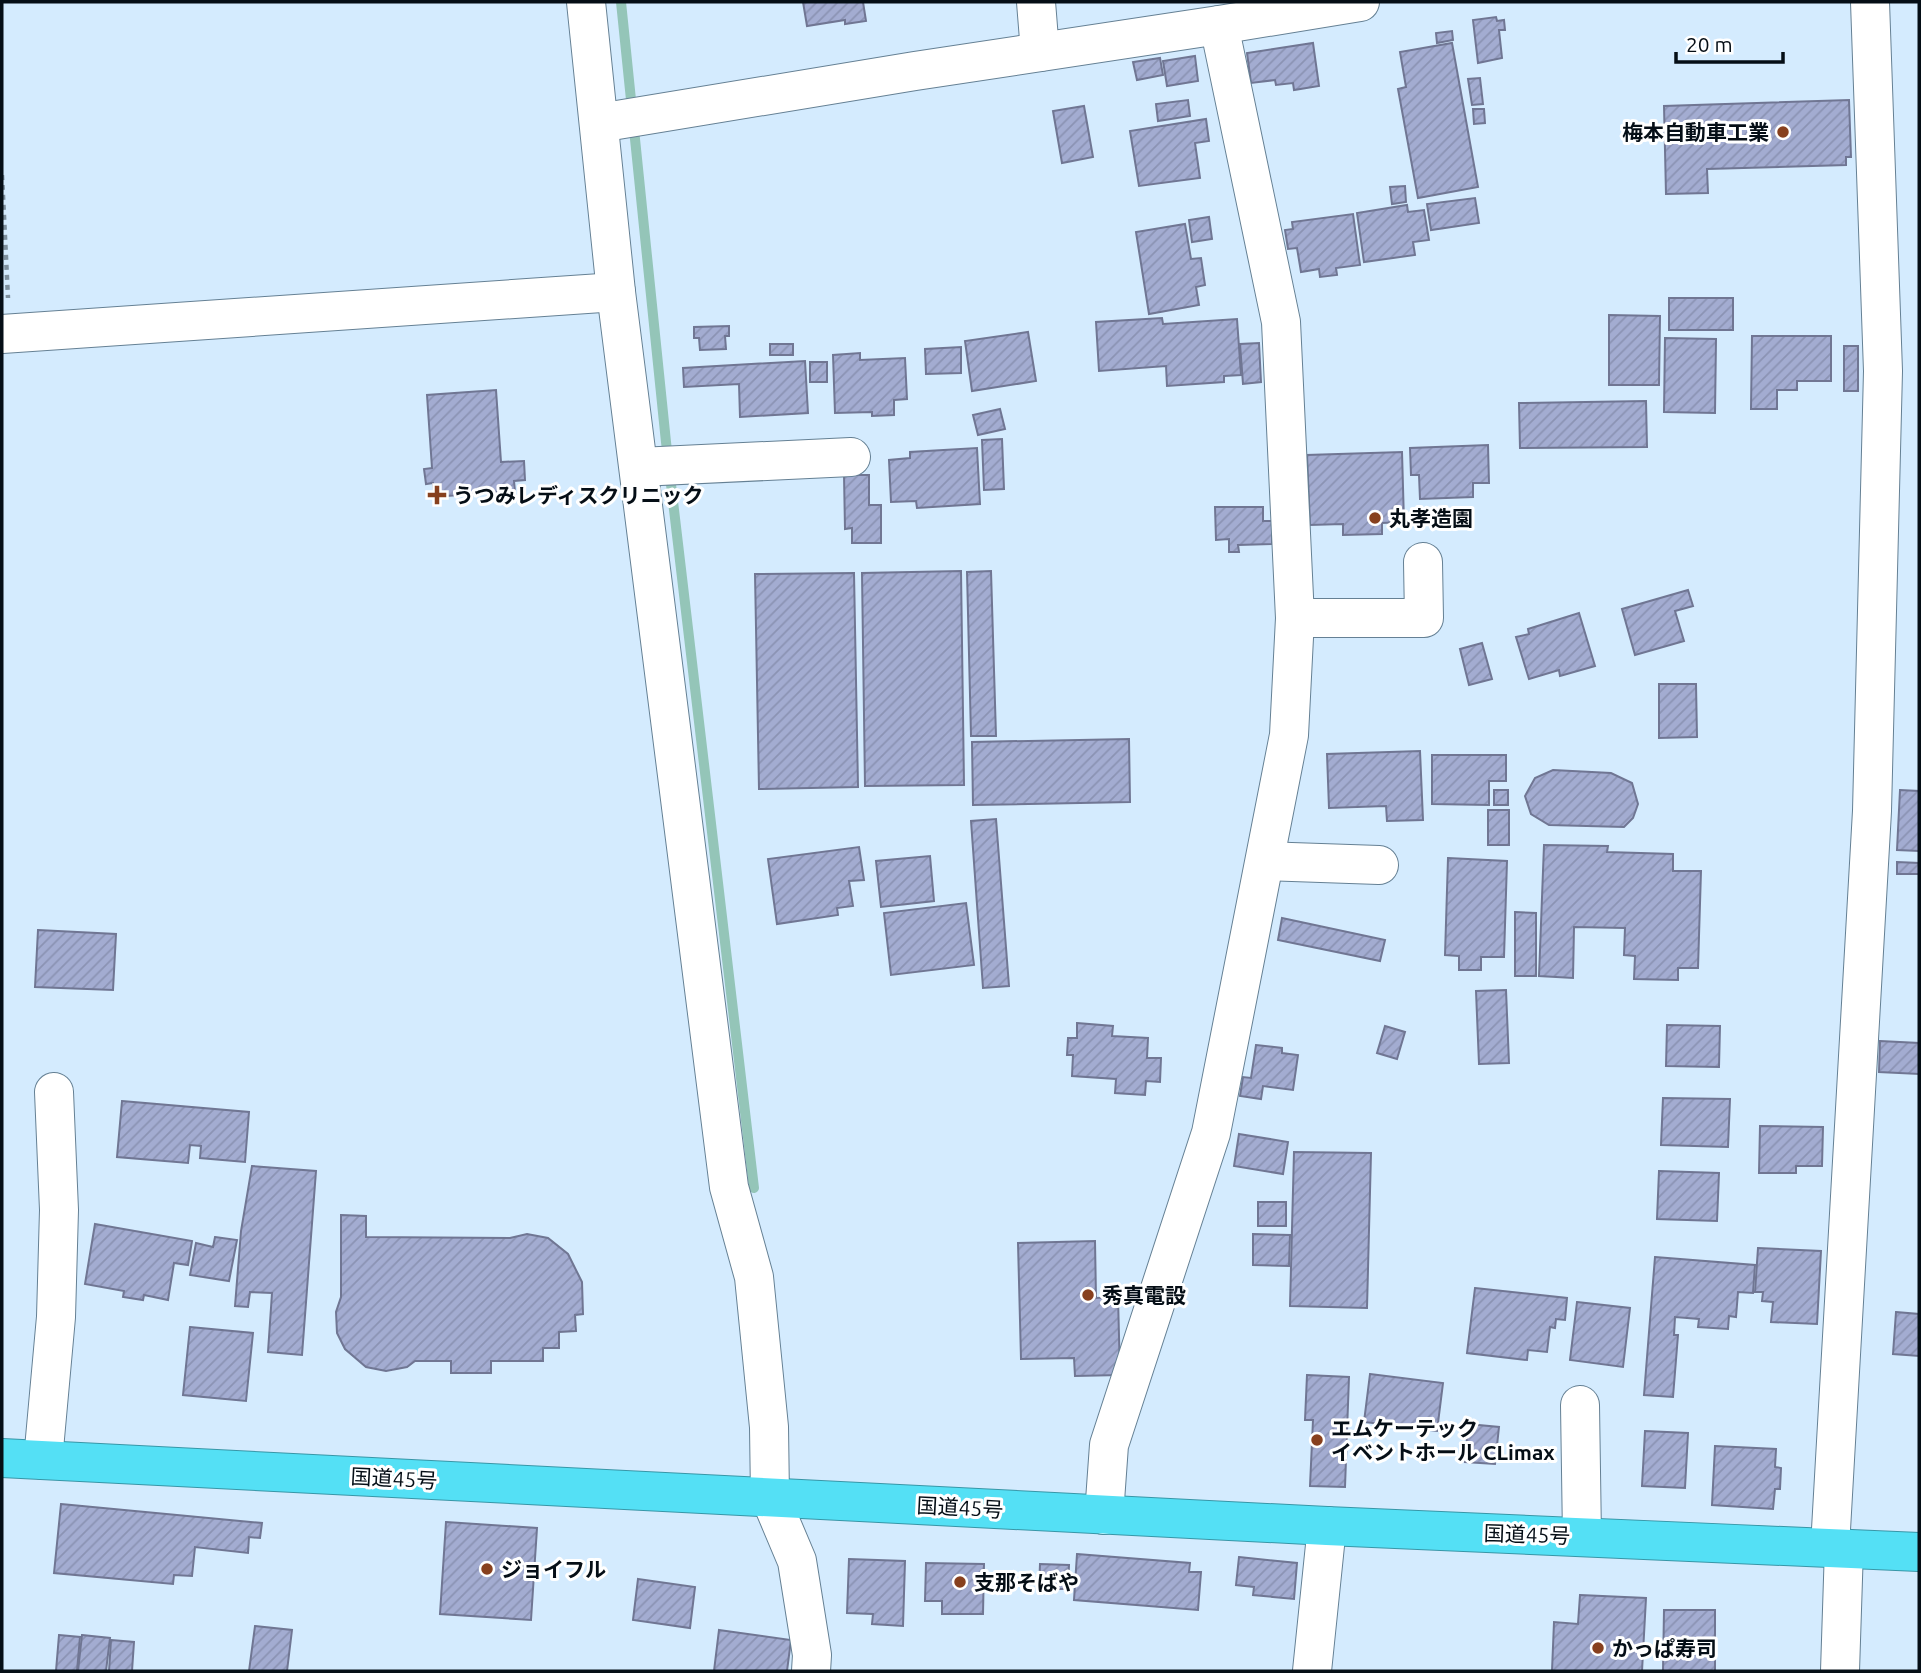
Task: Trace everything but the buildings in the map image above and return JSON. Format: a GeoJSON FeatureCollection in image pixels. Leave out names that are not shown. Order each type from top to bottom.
{"type":"FeatureCollection","features":[{"type":"Feature","properties":{"kind":"highway","name":"国道45号"},"geometry":{"type":"LineString","coordinates":[[2,1458],[1327,1526],[1919,1552]]}},
{"type":"Feature","properties":{"kind":"street"},"geometry":{"type":"LineString","coordinates":[[586,2],[616,292],[729,1187],[754,1277],[769,1427],[770,1497],[797,1561],[812,1655],[811,1671]]}},
{"type":"Feature","properties":{"kind":"street"},"geometry":{"type":"LineString","coordinates":[[1036,2],[1040,52]]}},
{"type":"Feature","properties":{"kind":"street"},"geometry":{"type":"LineString","coordinates":[[599,124],[1360,2]]}},
{"type":"Feature","properties":{"kind":"street"},"geometry":{"type":"LineString","coordinates":[[1840,1671],[1838,1548],[1872,811],[1883,371],[1870,2]]}},
{"type":"Feature","properties":{"kind":"street"},"geometry":{"type":"LineString","coordinates":[[1104,1515],[1109,1445],[1211,1133],[1289,735],[1295,618],[1280,322],[1219,26]]}},
{"type":"Feature","properties":{"kind":"street"},"geometry":{"type":"LineString","coordinates":[[6,334],[616,292]]}},
{"type":"Feature","properties":{"kind":"street"},"geometry":{"type":"LineString","coordinates":[[639,467],[851,457]]}},
{"type":"Feature","properties":{"kind":"street"},"geometry":{"type":"LineString","coordinates":[[1295,618],[1424,618],[1423,562]]}},
{"type":"Feature","properties":{"kind":"street"},"geometry":{"type":"LineString","coordinates":[[1265,861],[1379,865]]}},
{"type":"Feature","properties":{"kind":"street"},"geometry":{"type":"LineString","coordinates":[[43,1460],[55,1317],[58,1224],[54,1092]]}},
{"type":"Feature","properties":{"kind":"street"},"geometry":{"type":"LineString","coordinates":[[1580,1405],[1582,1536]]}},
{"type":"Feature","properties":{"kind":"street"},"geometry":{"type":"LineString","coordinates":[[1312,1671],[1327,1526]]}},
{"type":"Feature","properties":{"kind":"path"},"geometry":{"type":"LineString","coordinates":[[2,175],[6,334]]}},
{"type":"Feature","properties":{"kind":"waterway"},"geometry":{"type":"LineString","coordinates":[[621,2],[666,442],[754,1188]]}},
{"type":"Feature","properties":{"kind":"place","name":"梅本自動車工業"},"geometry":{"type":"Point","coordinates":[1783,132]}},
{"type":"Feature","properties":{"kind":"place","name":"うつみレディスクリニック"},"geometry":{"type":"Point","coordinates":[437,495]}},
{"type":"Feature","properties":{"kind":"place","name":"丸孝造園"},"geometry":{"type":"Point","coordinates":[1375,518]}},
{"type":"Feature","properties":{"kind":"place","name":"秀真電設"},"geometry":{"type":"Point","coordinates":[1088,1295]}},
{"type":"Feature","properties":{"kind":"place","name":"エムケーテック イベントホール CLimax"},"geometry":{"type":"Point","coordinates":[1317,1440]}},
{"type":"Feature","properties":{"kind":"place","name":"ジョイフル"},"geometry":{"type":"Point","coordinates":[487,1569]}},
{"type":"Feature","properties":{"kind":"place","name":"支那そばや"},"geometry":{"type":"Point","coordinates":[960,1582]}},
{"type":"Feature","properties":{"kind":"place","name":"かっぱ寿司"},"geometry":{"type":"Point","coordinates":[1598,1648]}}]}
